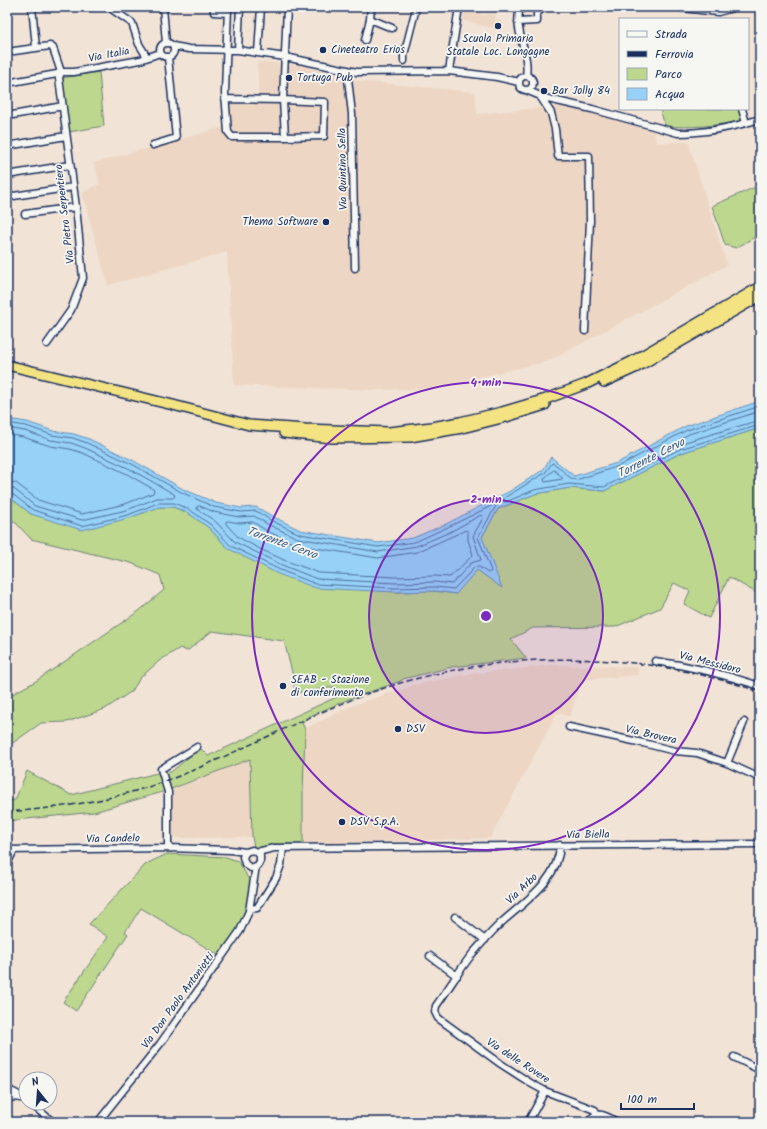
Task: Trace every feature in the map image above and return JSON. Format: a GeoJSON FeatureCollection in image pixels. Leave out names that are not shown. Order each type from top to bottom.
{"type":"FeatureCollection","features":[{"type":"Feature","properties":{"kind":"highway"},"geometry":{"type":"LineString","coordinates":[[7,365],[249,424],[305,429],[389,432],[432,427],[502,412],[546,399],[586,384],[633,361],[760,287]]}},
{"type":"Feature","properties":{"kind":"highway"},"geometry":{"type":"LineString","coordinates":[[7,370],[249,429],[332,438],[410,437],[462,428],[506,417],[586,390],[635,368],[760,296]]}},
{"type":"Feature","properties":{"kind":"street"},"geometry":{"type":"LineString","coordinates":[[32,7],[36,47]]}},
{"type":"Feature","properties":{"kind":"street"},"geometry":{"type":"LineString","coordinates":[[163,7],[166,43]]}},
{"type":"Feature","properties":{"kind":"street","name":"Via Quintino Sella"},"geometry":{"type":"LineString","coordinates":[[214,7],[214,12],[228,10],[225,100],[228,132],[232,137],[324,136],[325,102],[225,100]]}},
{"type":"Feature","properties":{"kind":"street"},"geometry":{"type":"LineString","coordinates":[[238,50],[240,7]]}},
{"type":"Feature","properties":{"kind":"street"},"geometry":{"type":"LineString","coordinates":[[258,53],[260,7]]}},
{"type":"Feature","properties":{"kind":"street"},"geometry":{"type":"LineString","coordinates":[[285,137],[283,100],[287,7]]}},
{"type":"Feature","properties":{"kind":"street"},"geometry":{"type":"LineString","coordinates":[[365,40],[371,7]]}},
{"type":"Feature","properties":{"kind":"street"},"geometry":{"type":"LineString","coordinates":[[449,71],[459,7]]}},
{"type":"Feature","properties":{"kind":"street"},"geometry":{"type":"LineString","coordinates":[[519,82],[522,77],[526,76],[528,67],[518,26],[520,7]]}},
{"type":"Feature","properties":{"kind":"street"},"geometry":{"type":"LineString","coordinates":[[674,7],[718,12],[736,7]]}},
{"type":"Feature","properties":{"kind":"street"},"geometry":{"type":"LineString","coordinates":[[518,22],[537,21],[538,13],[544,8]]}},
{"type":"Feature","properties":{"kind":"street"},"geometry":{"type":"LineString","coordinates":[[113,10],[132,23],[139,44],[147,57]]}},
{"type":"Feature","properties":{"kind":"street"},"geometry":{"type":"LineString","coordinates":[[404,61],[404,55],[415,12]]}},
{"type":"Feature","properties":{"kind":"street"},"geometry":{"type":"LineString","coordinates":[[370,19],[392,28]]}},
{"type":"Feature","properties":{"kind":"street"},"geometry":{"type":"LineString","coordinates":[[166,43],[188,49],[226,49],[285,57],[357,72],[449,71],[497,77],[519,82]]}},
{"type":"Feature","properties":{"kind":"street"},"geometry":{"type":"LineString","coordinates":[[166,43],[161,46],[160,53],[164,56],[188,49]]}},
{"type":"Feature","properties":{"kind":"street"},"geometry":{"type":"LineString","coordinates":[[7,52],[47,46],[53,48],[61,72]]}},
{"type":"Feature","properties":{"kind":"street"},"geometry":{"type":"LineString","coordinates":[[153,145],[176,138],[170,55],[174,50],[173,46]]}},
{"type":"Feature","properties":{"kind":"street","name":"Via Italia"},"geometry":{"type":"LineString","coordinates":[[7,83],[61,72],[74,72],[160,53]]}},
{"type":"Feature","properties":{"kind":"street","name":"Via Quintino Sella"},"geometry":{"type":"LineString","coordinates":[[347,70],[352,114],[355,268]]}},
{"type":"Feature","properties":{"kind":"street","name":"Via Pietro Serpentiero"},"geometry":{"type":"LineString","coordinates":[[47,344],[71,310],[83,278],[76,207],[59,78],[61,72]]}},
{"type":"Feature","properties":{"kind":"street"},"geometry":{"type":"LineString","coordinates":[[526,76],[530,78],[536,94],[551,113],[555,129],[558,156],[588,156],[590,221],[585,331]]}},
{"type":"Feature","properties":{"kind":"street"},"geometry":{"type":"LineString","coordinates":[[519,82],[522,88],[536,94],[678,133],[692,133],[721,129],[760,119]]}},
{"type":"Feature","properties":{"kind":"street"},"geometry":{"type":"LineString","coordinates":[[526,90],[531,87],[532,84]]}},
{"type":"Feature","properties":{"kind":"street"},"geometry":{"type":"LineString","coordinates":[[7,116],[62,106]]}},
{"type":"Feature","properties":{"kind":"street"},"geometry":{"type":"LineString","coordinates":[[742,110],[746,123]]}},
{"type":"Feature","properties":{"kind":"street"},"geometry":{"type":"LineString","coordinates":[[7,146],[66,136]]}},
{"type":"Feature","properties":{"kind":"street"},"geometry":{"type":"LineString","coordinates":[[7,175],[70,165]]}},
{"type":"Feature","properties":{"kind":"street"},"geometry":{"type":"LineString","coordinates":[[7,197],[73,187]]}},
{"type":"Feature","properties":{"kind":"street"},"geometry":{"type":"LineString","coordinates":[[25,214],[76,207]]}},
{"type":"Feature","properties":{"kind":"street","name":"Via Messidoro"},"geometry":{"type":"LineString","coordinates":[[655,660],[687,666],[760,686]]}},
{"type":"Feature","properties":{"kind":"street"},"geometry":{"type":"LineString","coordinates":[[727,763],[744,722]]}},
{"type":"Feature","properties":{"kind":"street","name":"Via Brovera"},"geometry":{"type":"LineString","coordinates":[[569,727],[675,751],[697,753],[727,763],[760,778]]}},
{"type":"Feature","properties":{"kind":"street"},"geometry":{"type":"LineString","coordinates":[[168,848],[168,792],[161,769],[197,747]]}},
{"type":"Feature","properties":{"kind":"street","name":"Via Biella"},"geometry":{"type":"LineString","coordinates":[[283,848],[760,844]]}},
{"type":"Feature","properties":{"kind":"street","name":"Via Arbo"},"geometry":{"type":"LineString","coordinates":[[435,1012],[436,1006],[472,954],[500,924],[525,903],[551,875],[560,856],[560,845]]}},
{"type":"Feature","properties":{"kind":"street","name":"Via Candelo"},"geometry":{"type":"LineString","coordinates":[[7,850],[168,848],[246,852]]}},
{"type":"Feature","properties":{"kind":"street"},"geometry":{"type":"LineString","coordinates":[[274,848],[283,848],[268,853],[256,866],[251,868],[247,866],[243,860],[246,852],[252,850],[257,852],[274,848]]}},
{"type":"Feature","properties":{"kind":"street"},"geometry":{"type":"LineString","coordinates":[[253,910],[276,878],[281,865],[283,848]]}},
{"type":"Feature","properties":{"kind":"street"},"geometry":{"type":"LineString","coordinates":[[7,864],[14,850]]}},
{"type":"Feature","properties":{"kind":"street","name":"Via Candelo"},"geometry":{"type":"LineString","coordinates":[[218,851],[232,854],[243,860]]}},
{"type":"Feature","properties":{"kind":"street"},"geometry":{"type":"LineString","coordinates":[[257,852],[260,856],[260,861]]}},
{"type":"Feature","properties":{"kind":"street","name":"Via Don Paolo Antoniotti"},"geometry":{"type":"LineString","coordinates":[[247,866],[253,882]]}},
{"type":"Feature","properties":{"kind":"street","name":"Via Don Paolo Antoniotti"},"geometry":{"type":"LineString","coordinates":[[98,1122],[160,1044],[240,931],[253,910],[253,882],[256,866]]}},
{"type":"Feature","properties":{"kind":"street"},"geometry":{"type":"LineString","coordinates":[[455,917],[485,940]]}},
{"type":"Feature","properties":{"kind":"street"},"geometry":{"type":"LineString","coordinates":[[430,956],[457,976]]}},
{"type":"Feature","properties":{"kind":"street","name":"Via delle Rovere"},"geometry":{"type":"LineString","coordinates":[[435,1012],[438,1018],[502,1064],[545,1091],[595,1110],[596,1114]]}},
{"type":"Feature","properties":{"kind":"street"},"geometry":{"type":"LineString","coordinates":[[734,1058],[760,1070]]}},
{"type":"Feature","properties":{"kind":"street"},"geometry":{"type":"LineString","coordinates":[[7,1089],[18,1096]]}},
{"type":"Feature","properties":{"kind":"street"},"geometry":{"type":"LineString","coordinates":[[528,1122],[545,1091]]}},
{"type":"Feature","properties":{"kind":"street"},"geometry":{"type":"LineString","coordinates":[[7,1098],[18,1098]]}},
{"type":"Feature","properties":{"kind":"street"},"geometry":{"type":"LineString","coordinates":[[40,1111],[53,1122]]}},
{"type":"Feature","properties":{"kind":"street"},"geometry":{"type":"LineString","coordinates":[[588,1122],[592,1116],[596,1114],[607,1116],[617,1122]]}},
{"type":"Feature","properties":{"kind":"shaded area"},"geometry":{"type":"Polygon","coordinates":[[[466,7],[479,7],[481,15],[486,16],[486,13],[495,15],[495,19],[501,21],[500,30],[463,20],[466,7]]]}},
{"type":"Feature","properties":{"kind":"shaded area"},"geometry":{"type":"Polygon","coordinates":[[[257,62],[298,65],[359,81],[475,92],[477,114],[559,106],[599,115],[654,132],[656,143],[688,142],[727,265],[549,361],[432,388],[376,390],[234,385],[227,252],[108,285],[82,193],[100,184],[94,163],[224,127],[224,99],[259,97],[257,62]]]}},
{"type":"Feature","properties":{"kind":"shaded area","name":"DSV S.p.A."},"geometry":{"type":"Polygon","coordinates":[[[552,665],[638,667],[638,675],[581,680],[570,716],[557,713],[490,838],[303,844],[305,729],[351,706],[415,685],[462,675],[552,665]]]}},
{"type":"Feature","properties":{"kind":"shaded area"},"geometry":{"type":"Polygon","coordinates":[[[250,759],[252,837],[176,838],[172,835],[172,790],[250,759]]]}},
{"type":"Feature","properties":{"kind":"green space"},"geometry":{"type":"Polygon","coordinates":[[[99,72],[104,126],[69,132],[62,78],[99,72]]]}},
{"type":"Feature","properties":{"kind":"green space"},"geometry":{"type":"Polygon","coordinates":[[[660,110],[739,110],[743,120],[704,126],[665,126],[660,110]]]}},
{"type":"Feature","properties":{"kind":"green space"},"geometry":{"type":"Polygon","coordinates":[[[760,185],[760,234],[736,248],[725,245],[712,206],[760,185]]]}},
{"type":"Feature","properties":{"kind":"green space"},"geometry":{"type":"Polygon","coordinates":[[[760,428],[760,595],[729,577],[709,618],[684,604],[690,591],[674,583],[660,608],[615,627],[533,628],[511,639],[526,658],[452,667],[403,679],[349,699],[308,717],[302,723],[305,729],[303,844],[274,844],[257,848],[254,847],[252,837],[250,759],[166,791],[94,812],[7,821],[7,801],[15,800],[27,771],[71,795],[157,773],[171,772],[200,748],[208,756],[341,695],[335,687],[295,693],[293,676],[284,641],[212,631],[187,651],[180,648],[159,661],[140,678],[132,691],[105,709],[67,722],[41,723],[7,747],[7,697],[36,681],[139,611],[164,590],[160,575],[131,563],[31,539],[16,523],[7,517],[7,495],[31,514],[129,518],[159,507],[173,507],[188,513],[209,528],[229,549],[395,592],[435,591],[456,594],[482,537],[498,509],[535,494],[570,488],[604,491],[681,453],[760,428]]]}},
{"type":"Feature","properties":{"kind":"green space"},"geometry":{"type":"Polygon","coordinates":[[[167,854],[226,857],[238,861],[247,877],[250,878],[246,911],[233,937],[220,956],[141,908],[125,932],[128,934],[76,1011],[63,1002],[108,937],[89,924],[146,864],[167,854]]]}},
{"type":"Feature","properties":{"kind":"water","name":"Torrente Cervo"},"geometry":{"type":"Polygon","coordinates":[[[760,401],[760,428],[681,453],[604,491],[570,488],[535,494],[498,509],[482,537],[502,588],[477,570],[456,594],[435,591],[395,592],[316,588],[278,574],[229,549],[209,528],[188,513],[173,507],[159,507],[129,518],[82,530],[31,514],[7,495],[7,419],[27,422],[53,431],[74,434],[89,439],[134,461],[183,489],[216,503],[241,508],[256,507],[300,530],[378,543],[413,538],[446,524],[510,491],[543,470],[551,457],[574,476],[617,463],[686,426],[760,401]]]}},
{"type":"Feature","properties":{"kind":"railway"},"geometry":{"type":"LineString","coordinates":[[7,812],[73,805],[116,796],[158,784],[201,767],[356,698],[405,682],[455,670],[506,662],[557,659],[609,661],[660,667],[711,677],[760,692]]}},
{"type":"Feature","properties":{"kind":"place","name":"Scuola Primaria Statale Loc. Longagne"},"geometry":{"type":"Point","coordinates":[498,26]}},
{"type":"Feature","properties":{"kind":"place","name":"Cineteatro Erios"},"geometry":{"type":"Point","coordinates":[323,50]}},
{"type":"Feature","properties":{"kind":"place","name":"Tortuga Pub"},"geometry":{"type":"Point","coordinates":[289,78]}},
{"type":"Feature","properties":{"kind":"place","name":"Bar Jolly 84"},"geometry":{"type":"Point","coordinates":[544,91]}},
{"type":"Feature","properties":{"kind":"place","name":"Thema Software"},"geometry":{"type":"Point","coordinates":[326,222]}},
{"type":"Feature","properties":{"kind":"place","name":"SEAB - Stazione di conferimento"},"geometry":{"type":"Point","coordinates":[283,686]}},
{"type":"Feature","properties":{"kind":"place","name":"DSV"},"geometry":{"type":"Point","coordinates":[398,729]}},
{"type":"Feature","properties":{"kind":"place","name":"DSV S.p.A."},"geometry":{"type":"Point","coordinates":[342,822]}}]}
